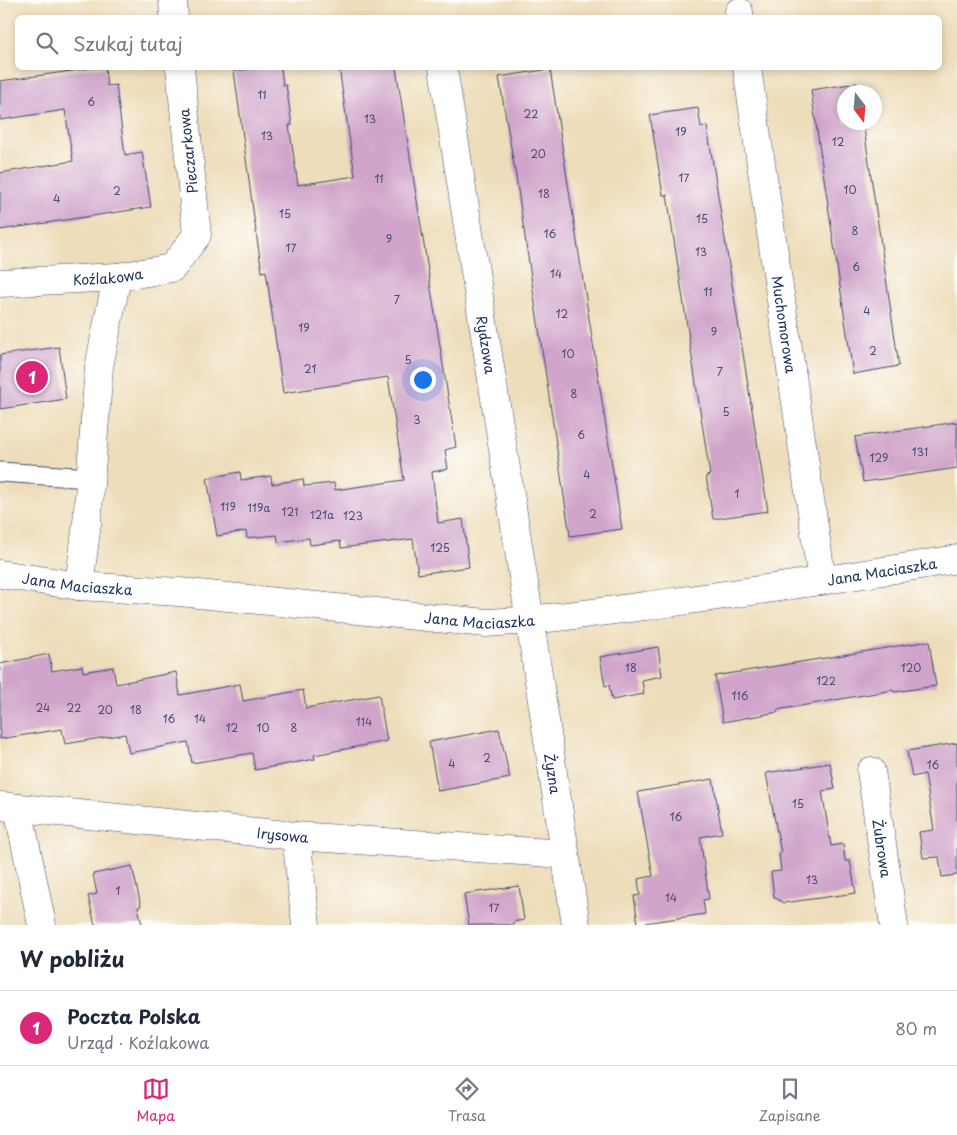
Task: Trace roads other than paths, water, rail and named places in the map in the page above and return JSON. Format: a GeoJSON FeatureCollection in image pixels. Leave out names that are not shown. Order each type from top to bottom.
{"type":"FeatureCollection","features":[{"type":"Feature","properties":{"kind":"street"},"geometry":{"type":"LineString","coordinates":[[173,0],[174,15]]}},
{"type":"Feature","properties":{"kind":"street","name":"Pieczarkowa"},"geometry":{"type":"LineString","coordinates":[[180,70],[196,235]]}},
{"type":"Feature","properties":{"kind":"street","name":"Rydzowa"},"geometry":{"type":"LineString","coordinates":[[443,70],[530,621]]}},
{"type":"Feature","properties":{"kind":"street","name":"Muchomorowa"},"geometry":{"type":"LineString","coordinates":[[747,70],[822,581]]}},
{"type":"Feature","properties":{"kind":"street","name":"Koźlakowa"},"geometry":{"type":"LineString","coordinates":[[0,283],[117,277],[172,268],[196,235]]}},
{"type":"Feature","properties":{"kind":"street"},"geometry":{"type":"LineString","coordinates":[[78,586],[87,523],[99,367],[117,277]]}},
{"type":"Feature","properties":{"kind":"street","name":"Jana Maciaszka"},"geometry":{"type":"LineString","coordinates":[[0,574],[78,586],[179,592],[486,623],[530,621],[822,581],[957,559]]}},
{"type":"Feature","properties":{"kind":"street","name":"Żyzna"},"geometry":{"type":"LineString","coordinates":[[530,621],[576,925]]}},
{"type":"Feature","properties":{"kind":"street","name":"Żubrowa"},"geometry":{"type":"LineString","coordinates":[[871,771],[894,925]]}},
{"type":"Feature","properties":{"kind":"street"},"geometry":{"type":"LineString","coordinates":[[9,807],[42,925]]}},
{"type":"Feature","properties":{"kind":"street","name":"Irysowa"},"geometry":{"type":"LineString","coordinates":[[9,807],[296,836],[565,854]]}},
{"type":"Feature","properties":{"kind":"street"},"geometry":{"type":"LineString","coordinates":[[296,836],[306,925]]}},
{"type":"Feature","properties":{"kind":"lane"},"geometry":{"type":"LineString","coordinates":[[0,472],[90,478]]}},
{"type":"Feature","properties":{"kind":"place","name":"Poczta Polska"},"geometry":{"type":"Point","coordinates":[32,377]}}]}
